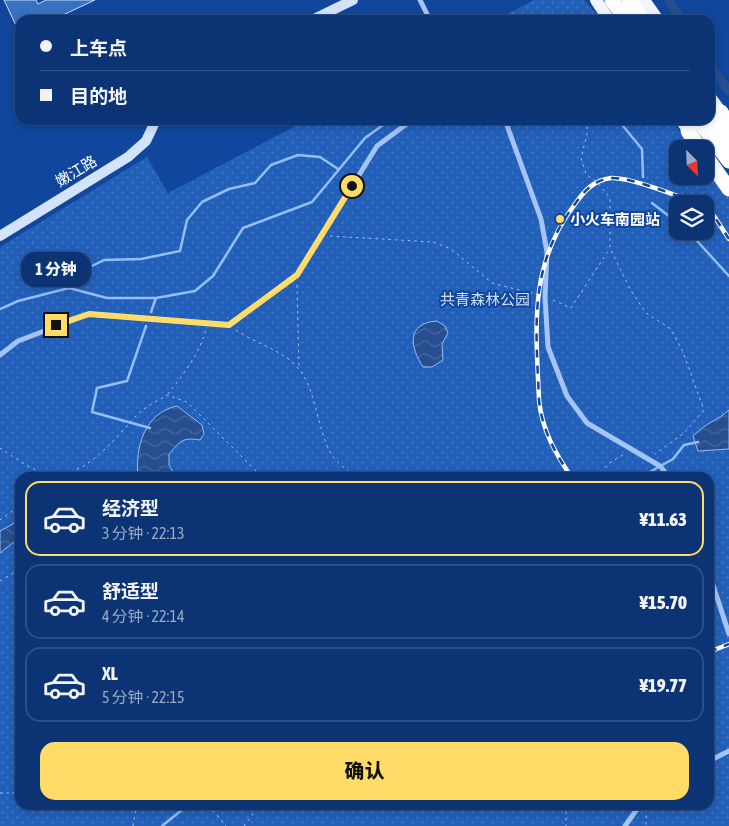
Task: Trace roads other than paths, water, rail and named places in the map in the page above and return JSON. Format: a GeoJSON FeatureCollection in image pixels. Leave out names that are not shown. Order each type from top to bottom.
{"type":"FeatureCollection","features":[{"type":"Feature","properties":{"kind":"highway"},"geometry":{"type":"LineString","coordinates":[[612,0],[622,15]]}},
{"type":"Feature","properties":{"kind":"highway"},"geometry":{"type":"LineString","coordinates":[[629,0],[640,15]]}},
{"type":"Feature","properties":{"kind":"highway"},"geometry":{"type":"LineString","coordinates":[[722,119],[729,142]]}},
{"type":"Feature","properties":{"kind":"highway"},"geometry":{"type":"LineString","coordinates":[[690,125],[698,140]]}},
{"type":"Feature","properties":{"kind":"highway"},"geometry":{"type":"LineString","coordinates":[[690,125],[729,161]]}},
{"type":"Feature","properties":{"kind":"highway"},"geometry":{"type":"LineString","coordinates":[[714,168],[729,189]]}},
{"type":"Feature","properties":{"kind":"main road"},"geometry":{"type":"LineString","coordinates":[[596,0],[606,15]]}},
{"type":"Feature","properties":{"kind":"main road"},"geometry":{"type":"LineString","coordinates":[[644,0],[654,15]]}},
{"type":"Feature","properties":{"kind":"main road"},"geometry":{"type":"LineString","coordinates":[[715,106],[722,119]]}},
{"type":"Feature","properties":{"kind":"main road"},"geometry":{"type":"LineString","coordinates":[[714,162],[729,179]]}},
{"type":"Feature","properties":{"kind":"street"},"geometry":{"type":"LineString","coordinates":[[322,15],[353,0]]}},
{"type":"Feature","properties":{"kind":"street"},"geometry":{"type":"LineString","coordinates":[[420,0],[428,15]]}},
{"type":"Feature","properties":{"kind":"street","name":"嫩江路"},"geometry":{"type":"LineString","coordinates":[[0,236],[128,157],[146,141],[154,125]]}},
{"type":"Feature","properties":{"kind":"street"},"geometry":{"type":"LineString","coordinates":[[0,356],[18,341],[89,314],[229,325],[297,275],[377,146],[405,125]]}},
{"type":"Feature","properties":{"kind":"street"},"geometry":{"type":"LineString","coordinates":[[507,125],[541,219],[547,252],[545,297],[548,347],[567,396],[587,424],[660,466],[665,472]]}},
{"type":"Feature","properties":{"kind":"street"},"geometry":{"type":"LineString","coordinates":[[714,588],[729,634]]}},
{"type":"Feature","properties":{"kind":"street"},"geometry":{"type":"LineString","coordinates":[[714,758],[729,751]]}},
{"type":"Feature","properties":{"kind":"street"},"geometry":{"type":"LineString","coordinates":[[625,826],[636,810]]}},
{"type":"Feature","properties":{"kind":"water"},"geometry":{"type":"Polygon","coordinates":[[[437,321],[445,326],[448,333],[442,344],[443,360],[432,367],[423,367],[415,352],[414,337],[420,326],[437,321]]]}},
{"type":"Feature","properties":{"kind":"water"},"geometry":{"type":"Polygon","coordinates":[[[177,406],[202,425],[204,434],[200,440],[190,439],[182,441],[169,454],[169,465],[173,472],[138,472],[138,455],[144,433],[149,424],[166,410],[177,406]]]}},
{"type":"Feature","properties":{"kind":"water"},"geometry":{"type":"Polygon","coordinates":[[[729,410],[729,449],[698,451],[693,436],[729,410]]]}},
{"type":"Feature","properties":{"kind":"water"},"geometry":{"type":"Polygon","coordinates":[[[15,523],[15,541],[0,553],[0,531],[15,523]]]}},
{"type":"Feature","properties":{"kind":"waterway"},"geometry":{"type":"LineString","coordinates":[[669,0],[678,15]]}},
{"type":"Feature","properties":{"kind":"waterway"},"geometry":{"type":"LineString","coordinates":[[715,73],[729,91]]}},
{"type":"Feature","properties":{"kind":"waterway"},"geometry":{"type":"LineString","coordinates":[[151,312],[156,298],[195,291],[213,276],[243,228],[312,202],[365,138],[383,125]]}},
{"type":"Feature","properties":{"kind":"waterway"},"geometry":{"type":"LineString","coordinates":[[622,125],[642,149],[643,177]]}},
{"type":"Feature","properties":{"kind":"waterway"},"geometry":{"type":"LineString","coordinates":[[0,309],[18,301],[69,288],[88,268],[104,260],[141,259],[180,251],[187,220],[202,202],[229,189],[255,183],[271,165],[298,155],[320,157],[338,169]]}},
{"type":"Feature","properties":{"kind":"waterway"},"geometry":{"type":"LineString","coordinates":[[652,203],[669,216]]}},
{"type":"Feature","properties":{"kind":"waterway"},"geometry":{"type":"LineString","coordinates":[[696,240],[729,276]]}},
{"type":"Feature","properties":{"kind":"waterway"},"geometry":{"type":"LineString","coordinates":[[69,288],[107,298],[156,298]]}},
{"type":"Feature","properties":{"kind":"waterway"},"geometry":{"type":"LineString","coordinates":[[146,326],[127,381],[97,388],[92,412],[150,428]]}},
{"type":"Feature","properties":{"kind":"waterway"},"geometry":{"type":"LineString","coordinates":[[650,472],[673,459],[684,445],[698,442]]}},
{"type":"Feature","properties":{"kind":"waterway"},"geometry":{"type":"LineString","coordinates":[[162,826],[182,810]]}},
{"type":"Feature","properties":{"kind":"railway"},"geometry":{"type":"LineString","coordinates":[[568,472],[550,441],[543,421],[539,400],[538,298],[542,274],[549,251],[560,227],[578,199],[599,181],[611,178],[620,179],[673,195]]}},
{"type":"Feature","properties":{"kind":"railway"},"geometry":{"type":"LineString","coordinates":[[714,216],[729,239]]}},
{"type":"Feature","properties":{"kind":"railway"},"geometry":{"type":"LineString","coordinates":[[714,650],[729,644]]}},
{"type":"Feature","properties":{"kind":"place","name":"小火车南园站"},"geometry":{"type":"Point","coordinates":[560,219]}},
{"type":"Feature","properties":{"kind":"park label","name":"共青森林公园"},"geometry":{"type":"Point","coordinates":[485,299]}}]}
